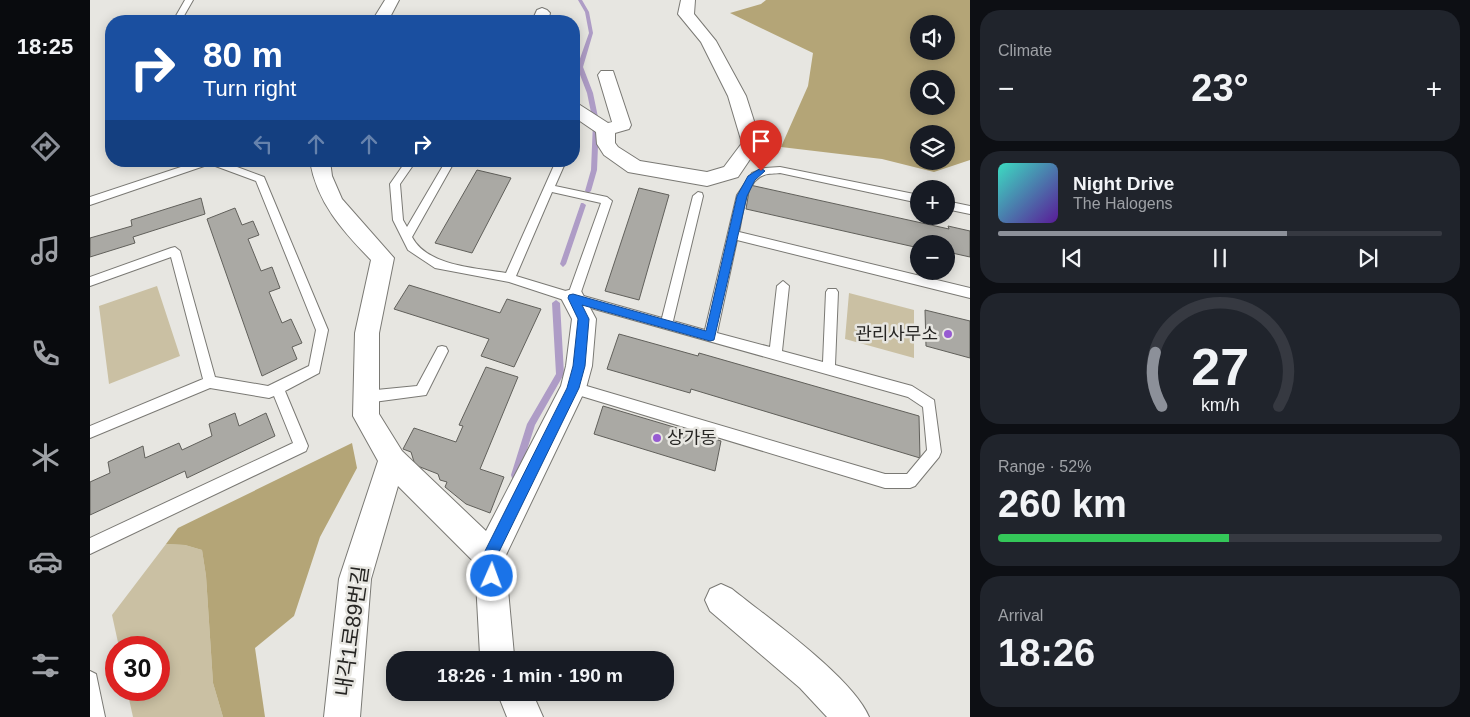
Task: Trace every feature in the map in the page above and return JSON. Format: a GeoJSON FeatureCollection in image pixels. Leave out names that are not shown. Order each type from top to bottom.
{"type":"FeatureCollection","features":[{"type":"Feature","properties":{"kind":"street"},"geometry":{"type":"LineString","coordinates":[[383,15],[392,0]]}},
{"type":"Feature","properties":{"kind":"street"},"geometry":{"type":"LineString","coordinates":[[605,130],[606,144],[611,151],[635,167],[707,179],[731,172],[752,143],[736,96],[708,41],[686,14],[688,0]]}},
{"type":"Feature","properties":{"kind":"street"},"geometry":{"type":"LineString","coordinates":[[605,130],[622,125],[607,75]]}},
{"type":"Feature","properties":{"kind":"street"},"geometry":{"type":"LineString","coordinates":[[580,113],[605,130]]}},
{"type":"Feature","properties":{"kind":"street"},"geometry":{"type":"LineString","coordinates":[[320,167],[321,174],[340,214],[383,258],[367,333],[366,416],[392,460],[490,556]]}},
{"type":"Feature","properties":{"kind":"street"},"geometry":{"type":"LineString","coordinates":[[497,651],[490,556],[573,388],[579,366],[584,319],[573,298]]}},
{"type":"Feature","properties":{"kind":"street","name":"내각1로89번길"},"geometry":{"type":"LineString","coordinates":[[342,717],[356,578],[392,460]]}},
{"type":"Feature","properties":{"kind":"street"},"geometry":{"type":"LineString","coordinates":[[721,600],[812,676],[851,717]]}},
{"type":"Feature","properties":{"kind":"street"},"geometry":{"type":"LineString","coordinates":[[518,701],[525,717]]}},
{"type":"Feature","properties":{"kind":"lane"},"geometry":{"type":"LineString","coordinates":[[180,15],[189,0]]}},
{"type":"Feature","properties":{"kind":"lane"},"geometry":{"type":"LineString","coordinates":[[90,201],[193,167]]}},
{"type":"Feature","properties":{"kind":"lane"},"geometry":{"type":"LineString","coordinates":[[90,432],[210,382],[269,392],[315,369],[322,330],[260,179],[227,167]]}},
{"type":"Feature","properties":{"kind":"lane"},"geometry":{"type":"LineString","coordinates":[[407,167],[395,184],[398,220],[412,247],[439,265],[509,278],[573,298],[912,392],[929,404],[934,452],[910,481],[885,481],[573,388]]}},
{"type":"Feature","properties":{"kind":"lane"},"geometry":{"type":"LineString","coordinates":[[407,236],[446,167]]}},
{"type":"Feature","properties":{"kind":"lane"},"geometry":{"type":"LineString","coordinates":[[509,278],[558,167]]}},
{"type":"Feature","properties":{"kind":"lane"},"geometry":{"type":"LineString","coordinates":[[710,336],[742,196],[751,178],[761,171],[780,170],[910,197]]}},
{"type":"Feature","properties":{"kind":"lane"},"geometry":{"type":"LineString","coordinates":[[549,188],[607,201],[573,298]]}},
{"type":"Feature","properties":{"kind":"lane"},"geometry":{"type":"LineString","coordinates":[[666,324],[698,196]]}},
{"type":"Feature","properties":{"kind":"lane"},"geometry":{"type":"LineString","coordinates":[[955,207],[970,210]]}},
{"type":"Feature","properties":{"kind":"lane"},"geometry":{"type":"LineString","coordinates":[[733,235],[970,293]]}},
{"type":"Feature","properties":{"kind":"lane"},"geometry":{"type":"LineString","coordinates":[[90,282],[175,252],[210,382]]}},
{"type":"Feature","properties":{"kind":"lane"},"geometry":{"type":"LineString","coordinates":[[775,354],[782,286]]}},
{"type":"Feature","properties":{"kind":"lane"},"geometry":{"type":"LineString","coordinates":[[829,369],[832,292]]}},
{"type":"Feature","properties":{"kind":"lane"},"geometry":{"type":"LineString","coordinates":[[366,397],[421,391],[442,351]]}},
{"type":"Feature","properties":{"kind":"lane"},"geometry":{"type":"LineString","coordinates":[[90,546],[301,446],[277,388]]}},
{"type":"Feature","properties":{"kind":"lane"},"geometry":{"type":"LineString","coordinates":[[90,680],[97,716]]}},
{"type":"Feature","properties":{"kind":"shaded area"},"geometry":{"type":"Polygon","coordinates":[[[766,0],[970,0],[970,160],[955,165],[955,125],[910,125],[910,166],[882,159],[781,147],[808,86],[813,53],[730,13],[761,4],[766,0]]]}},
{"type":"Feature","properties":{"kind":"shaded area"},"geometry":{"type":"Polygon","coordinates":[[[157,286],[180,356],[109,384],[99,306],[157,286]]]}},
{"type":"Feature","properties":{"kind":"shaded area"},"geometry":{"type":"Polygon","coordinates":[[[849,293],[914,310],[914,358],[845,339],[849,293]]]}},
{"type":"Feature","properties":{"kind":"shaded area"},"geometry":{"type":"Polygon","coordinates":[[[352,443],[357,468],[320,537],[294,616],[255,648],[265,717],[223,717],[213,683],[206,576],[202,550],[185,545],[166,544],[178,528],[352,443]]]}},
{"type":"Feature","properties":{"kind":"shaded area"},"geometry":{"type":"Polygon","coordinates":[[[166,544],[185,545],[202,550],[206,576],[213,683],[223,717],[133,717],[129,701],[170,701],[170,636],[117,636],[112,615],[166,544]]]}},
{"type":"Feature","properties":{"kind":"building"},"geometry":{"type":"Polygon","coordinates":[[[477,170],[511,178],[472,253],[435,243],[477,170]]]}},
{"type":"Feature","properties":{"kind":"building"},"geometry":{"type":"Polygon","coordinates":[[[750,185],[910,220],[910,225],[931,225],[949,229],[948,226],[970,231],[970,257],[955,254],[955,235],[910,235],[910,246],[746,209],[750,185]]]}},
{"type":"Feature","properties":{"kind":"building"},"geometry":{"type":"Polygon","coordinates":[[[639,188],[669,195],[639,300],[605,291],[639,188]]]}},
{"type":"Feature","properties":{"kind":"building"},"geometry":{"type":"Polygon","coordinates":[[[201,198],[205,214],[133,237],[135,243],[90,257],[90,238],[132,226],[131,220],[201,198]]]}},
{"type":"Feature","properties":{"kind":"building"},"geometry":{"type":"Polygon","coordinates":[[[235,208],[242,225],[253,221],[259,235],[248,239],[261,271],[272,267],[280,288],[269,292],[282,323],[291,319],[302,343],[292,347],[297,359],[262,376],[207,219],[235,208]]]}},
{"type":"Feature","properties":{"kind":"building"},"geometry":{"type":"Polygon","coordinates":[[[409,285],[500,313],[507,299],[541,309],[514,367],[481,356],[489,339],[394,309],[409,285]]]}},
{"type":"Feature","properties":{"kind":"building","name":"관리사무소"},"geometry":{"type":"Polygon","coordinates":[[[925,310],[970,321],[970,358],[926,346],[925,310]]]}},
{"type":"Feature","properties":{"kind":"building"},"geometry":{"type":"Polygon","coordinates":[[[619,334],[698,356],[699,353],[919,416],[920,458],[691,389],[690,393],[607,369],[619,334]]]}},
{"type":"Feature","properties":{"kind":"building"},"geometry":{"type":"Polygon","coordinates":[[[486,367],[518,377],[480,469],[504,477],[490,513],[466,504],[445,487],[447,482],[440,480],[438,474],[415,465],[411,452],[403,449],[414,428],[456,442],[463,426],[459,425],[486,367]]]}},
{"type":"Feature","properties":{"kind":"building","name":"상가동"},"geometry":{"type":"Polygon","coordinates":[[[603,406],[721,441],[715,471],[594,434],[603,406]]]}},
{"type":"Feature","properties":{"kind":"building"},"geometry":{"type":"Polygon","coordinates":[[[235,413],[239,426],[266,413],[275,436],[187,478],[185,471],[90,515],[90,482],[110,473],[108,462],[143,446],[145,458],[179,443],[182,450],[212,436],[209,424],[235,413]]]}},
{"type":"Feature","properties":{"kind":"waterway"},"geometry":{"type":"LineString","coordinates":[[580,0],[587,12],[591,33],[580,67],[590,93],[596,122],[594,170],[588,191]]}},
{"type":"Feature","properties":{"kind":"waterway"},"geometry":{"type":"LineString","coordinates":[[563,264],[583,205]]}},
{"type":"Feature","properties":{"kind":"waterway"},"geometry":{"type":"LineString","coordinates":[[515,475],[531,424],[560,374],[556,303]]}},
{"type":"Feature","properties":{"kind":"place","name":"관리사무소"},"geometry":{"type":"Point","coordinates":[948,334]}},
{"type":"Feature","properties":{"kind":"place","name":"상가동"},"geometry":{"type":"Point","coordinates":[657,438]}},
{"type":"Feature","properties":{"kind":"route"},"geometry":{"type":"LineString","coordinates":[[492,576],[490,556],[573,388],[579,366],[584,319],[573,298],[710,336],[742,196],[751,178],[761,171]]}}]}
